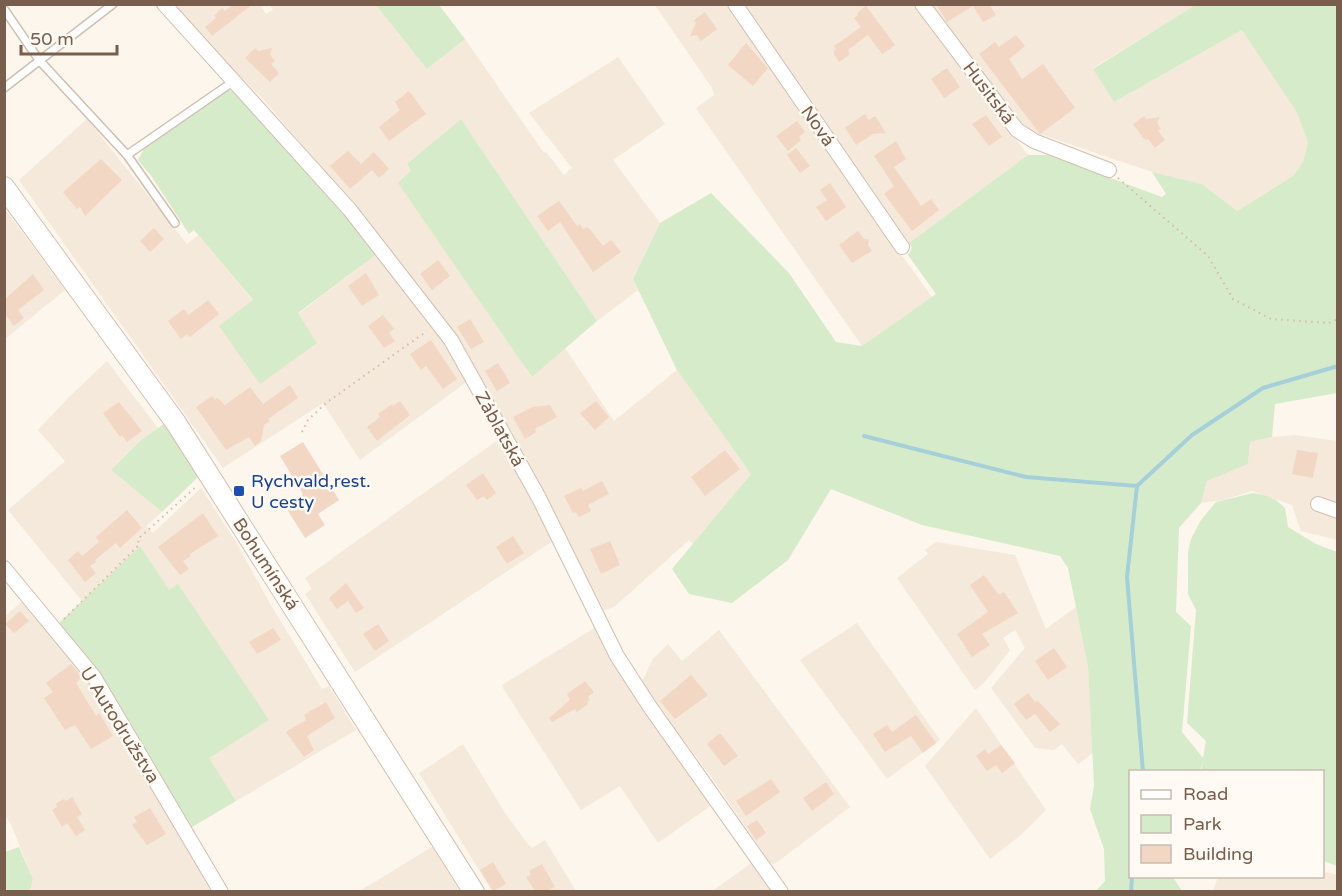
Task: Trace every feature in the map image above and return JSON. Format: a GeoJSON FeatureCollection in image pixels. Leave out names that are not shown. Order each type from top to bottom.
{"type":"FeatureCollection","features":[{"type":"Feature","properties":{"kind":"main road","name":"Bohumínská"},"geometry":{"type":"LineString","coordinates":[[4,186],[169,414],[474,891]]}},
{"type":"Feature","properties":{"kind":"street","name":"Záblatská"},"geometry":{"type":"LineString","coordinates":[[164,4],[350,210],[451,340],[539,498],[617,656],[650,707],[781,891]]}},
{"type":"Feature","properties":{"kind":"street","name":"Nová"},"geometry":{"type":"LineString","coordinates":[[735,4],[902,247]]}},
{"type":"Feature","properties":{"kind":"street","name":"Husitská"},"geometry":{"type":"LineString","coordinates":[[922,4],[1017,130],[1034,141],[1109,170]]}},
{"type":"Feature","properties":{"kind":"street"},"geometry":{"type":"LineString","coordinates":[[1318,504],[1338,511]]}},
{"type":"Feature","properties":{"kind":"street","name":"U Autodružstva"},"geometry":{"type":"LineString","coordinates":[[4,568],[94,677],[221,891]]}},
{"type":"Feature","properties":{"kind":"lane"},"geometry":{"type":"LineString","coordinates":[[4,88],[113,4]]}},
{"type":"Feature","properties":{"kind":"lane"},"geometry":{"type":"LineString","coordinates":[[4,9],[39,60],[127,155],[175,223]]}},
{"type":"Feature","properties":{"kind":"lane"},"geometry":{"type":"LineString","coordinates":[[127,155],[234,81]]}},
{"type":"Feature","properties":{"kind":"path"},"geometry":{"type":"LineString","coordinates":[[1109,170],[1208,256],[1233,299],[1271,319],[1329,323],[1338,319]]}},
{"type":"Feature","properties":{"kind":"path"},"geometry":{"type":"LineString","coordinates":[[302,432],[308,420],[326,403],[438,323]]}},
{"type":"Feature","properties":{"kind":"path"},"geometry":{"type":"LineString","coordinates":[[54,628],[139,545],[138,539],[210,476]]}},
{"type":"Feature","properties":{"kind":"shaded area"},"geometry":{"type":"Polygon","coordinates":[[[175,5],[260,5],[266,14],[273,10],[270,5],[376,5],[427,69],[465,39],[544,153],[546,152],[564,175],[572,168],[529,113],[618,57],[665,124],[613,160],[660,223],[633,279],[638,290],[597,321],[461,119],[407,165],[531,377],[565,348],[614,421],[677,370],[751,474],[693,544],[689,540],[614,607],[604,610],[496,407],[444,324],[360,212],[263,99],[211,48],[175,5]]]}},
{"type":"Feature","properties":{"kind":"shaded area"},"geometry":{"type":"Polygon","coordinates":[[[655,5],[729,5],[864,203],[932,297],[862,346],[696,108],[714,95],[712,88],[655,5]]]}},
{"type":"Feature","properties":{"kind":"shaded area"},"geometry":{"type":"Polygon","coordinates":[[[742,5],[914,5],[1028,155],[909,243],[742,5]]]}},
{"type":"Feature","properties":{"kind":"shaded area"},"geometry":{"type":"Polygon","coordinates":[[[929,5],[1195,5],[1093,68],[1114,102],[1242,30],[1298,112],[1308,142],[1303,162],[1293,176],[1237,211],[1202,184],[1152,172],[1043,135],[1029,134],[929,5]]]}},
{"type":"Feature","properties":{"kind":"shaded area"},"geometry":{"type":"Polygon","coordinates":[[[87,119],[187,244],[198,235],[253,301],[298,314],[377,254],[433,325],[468,381],[360,460],[323,403],[223,468],[19,180],[87,119]]]}},
{"type":"Feature","properties":{"kind":"shaded area"},"geometry":{"type":"Polygon","coordinates":[[[4,208],[65,290],[5,339],[4,339],[4,208]]]}},
{"type":"Feature","properties":{"kind":"shaded area"},"geometry":{"type":"Polygon","coordinates":[[[107,361],[158,428],[141,440],[111,470],[162,512],[146,526],[153,533],[201,488],[236,542],[269,602],[322,689],[329,686],[356,730],[236,801],[208,758],[269,720],[178,585],[169,591],[140,546],[82,601],[8,510],[65,461],[38,430],[107,361]]]}},
{"type":"Feature","properties":{"kind":"shaded area"},"geometry":{"type":"Polygon","coordinates":[[[1295,435],[1337,441],[1337,540],[1301,531],[1292,505],[1252,491],[1223,500],[1201,503],[1207,481],[1248,464],[1250,442],[1295,435]]]}},
{"type":"Feature","properties":{"kind":"shaded area"},"geometry":{"type":"Polygon","coordinates":[[[498,440],[509,461],[512,460],[553,541],[355,672],[305,594],[312,589],[305,578],[498,440]]]}},
{"type":"Feature","properties":{"kind":"shaded area"},"geometry":{"type":"Polygon","coordinates":[[[936,542],[1015,555],[1046,629],[1077,606],[1088,666],[1093,753],[1078,764],[1062,744],[1054,750],[1035,748],[991,688],[1025,648],[1015,630],[1003,638],[1010,650],[985,682],[975,690],[897,578],[928,554],[925,550],[936,542]]]}},
{"type":"Feature","properties":{"kind":"shaded area"},"geometry":{"type":"Polygon","coordinates":[[[24,600],[90,683],[211,891],[30,891],[33,879],[11,824],[5,816],[5,616],[24,600]]]}},
{"type":"Feature","properties":{"kind":"shaded area"},"geometry":{"type":"Polygon","coordinates":[[[857,623],[940,740],[887,779],[800,660],[857,623]]]}},
{"type":"Feature","properties":{"kind":"shaded area"},"geometry":{"type":"Polygon","coordinates":[[[596,627],[636,700],[713,804],[658,843],[620,786],[581,810],[502,685],[596,627]]]}},
{"type":"Feature","properties":{"kind":"shaded area"},"geometry":{"type":"Polygon","coordinates":[[[719,630],[850,807],[776,863],[771,864],[710,775],[653,701],[642,682],[653,659],[668,644],[682,661],[719,630]]]}},
{"type":"Feature","properties":{"kind":"shaded area"},"geometry":{"type":"Polygon","coordinates":[[[976,708],[1046,810],[1022,834],[990,859],[925,766],[976,708]]]}},
{"type":"Feature","properties":{"kind":"shaded area"},"geometry":{"type":"Polygon","coordinates":[[[463,744],[505,813],[527,843],[532,848],[545,840],[576,891],[492,891],[419,773],[463,744]]]}},
{"type":"Feature","properties":{"kind":"shaded area"},"geometry":{"type":"Polygon","coordinates":[[[432,847],[460,891],[360,891],[430,848],[432,847]]]}},
{"type":"Feature","properties":{"kind":"shaded area"},"geometry":{"type":"Polygon","coordinates":[[[754,861],[774,892],[711,892],[754,861]]]}},
{"type":"Feature","properties":{"kind":"shaded area"},"geometry":{"type":"Polygon","coordinates":[[[1324,871],[1337,875],[1337,891],[1213,891],[1218,878],[1324,878],[1324,871]]]}},
{"type":"Feature","properties":{"kind":"green space"},"geometry":{"type":"Polygon","coordinates":[[[376,5],[439,5],[465,39],[427,69],[376,5]]]}},
{"type":"Feature","properties":{"kind":"green space"},"geometry":{"type":"Polygon","coordinates":[[[1195,5],[1337,5],[1337,393],[1275,404],[1272,437],[1250,442],[1248,464],[1207,481],[1201,503],[1179,528],[1176,612],[1191,626],[1182,732],[1203,758],[1206,741],[1187,723],[1196,610],[1188,594],[1188,552],[1191,539],[1201,520],[1216,502],[1253,493],[1264,495],[1276,500],[1285,508],[1288,527],[1316,544],[1337,552],[1337,866],[1324,861],[1324,770],[1201,770],[1203,761],[1200,770],[1129,770],[1129,878],[1174,878],[1182,891],[1096,891],[1105,881],[1104,849],[1090,809],[1094,786],[1088,666],[1068,568],[1060,556],[922,525],[831,489],[788,560],[732,603],[689,594],[672,569],[751,474],[677,370],[633,279],[660,223],[711,193],[789,273],[836,342],[862,346],[936,294],[908,255],[912,248],[909,243],[1028,155],[1048,155],[1162,197],[1166,194],[1152,172],[1202,184],[1237,211],[1293,176],[1303,162],[1308,142],[1297,112],[1242,30],[1114,102],[1093,69],[1195,5]]]}},
{"type":"Feature","properties":{"kind":"green space"},"geometry":{"type":"Polygon","coordinates":[[[226,90],[235,91],[322,185],[377,254],[298,313],[317,343],[260,384],[219,326],[253,300],[194,230],[189,234],[152,177],[138,160],[144,149],[226,90]]]}},
{"type":"Feature","properties":{"kind":"green space"},"geometry":{"type":"Polygon","coordinates":[[[461,119],[597,321],[532,377],[398,183],[411,171],[407,164],[461,119]]]}},
{"type":"Feature","properties":{"kind":"green space"},"geometry":{"type":"Polygon","coordinates":[[[164,424],[198,477],[162,512],[111,470],[141,440],[164,424]]]}},
{"type":"Feature","properties":{"kind":"green space"},"geometry":{"type":"Polygon","coordinates":[[[140,546],[169,590],[178,584],[269,720],[209,758],[236,801],[192,827],[96,669],[59,623],[140,546]]]}},
{"type":"Feature","properties":{"kind":"green space"},"geometry":{"type":"Polygon","coordinates":[[[19,847],[33,879],[30,891],[5,891],[5,852],[19,847]]]}},
{"type":"Feature","properties":{"kind":"building"},"geometry":{"type":"Polygon","coordinates":[[[235,4],[253,4],[212,36],[205,27],[216,18],[214,16],[222,8],[225,11],[235,4]]]}},
{"type":"Feature","properties":{"kind":"building"},"geometry":{"type":"Polygon","coordinates":[[[936,4],[989,4],[996,15],[983,22],[973,6],[947,22],[936,4]]]}},
{"type":"Feature","properties":{"kind":"building"},"geometry":{"type":"Polygon","coordinates":[[[866,6],[895,45],[882,54],[868,35],[848,50],[850,54],[839,62],[834,54],[836,49],[834,46],[861,27],[854,18],[866,6]]]}},
{"type":"Feature","properties":{"kind":"building"},"geometry":{"type":"Polygon","coordinates":[[[705,12],[717,29],[701,41],[697,35],[690,36],[696,23],[694,20],[705,12]]]}},
{"type":"Feature","properties":{"kind":"building"},"geometry":{"type":"Polygon","coordinates":[[[1016,35],[1025,46],[1009,59],[1022,79],[1043,64],[1075,108],[1040,134],[979,54],[995,42],[999,47],[1016,35]]]}},
{"type":"Feature","properties":{"kind":"building"},"geometry":{"type":"Polygon","coordinates":[[[746,43],[768,68],[753,86],[728,65],[746,43]]]}},
{"type":"Feature","properties":{"kind":"building"},"geometry":{"type":"Polygon","coordinates":[[[255,48],[258,51],[272,48],[270,55],[275,61],[271,64],[279,73],[270,82],[245,58],[255,48]]]}},
{"type":"Feature","properties":{"kind":"building"},"geometry":{"type":"Polygon","coordinates":[[[947,68],[960,87],[944,98],[931,79],[947,68]]]}},
{"type":"Feature","properties":{"kind":"building"},"geometry":{"type":"Polygon","coordinates":[[[409,91],[426,114],[389,141],[379,127],[400,110],[395,102],[409,91]]]}},
{"type":"Feature","properties":{"kind":"building"},"geometry":{"type":"Polygon","coordinates":[[[865,114],[869,120],[875,116],[886,133],[873,134],[856,145],[845,128],[865,114]]]}},
{"type":"Feature","properties":{"kind":"building"},"geometry":{"type":"Polygon","coordinates":[[[986,115],[1002,137],[989,146],[972,124],[986,115]]]}},
{"type":"Feature","properties":{"kind":"building"},"geometry":{"type":"Polygon","coordinates":[[[1144,116],[1146,119],[1160,117],[1157,123],[1161,129],[1158,131],[1165,140],[1155,148],[1148,139],[1145,140],[1133,124],[1144,116]]]}},
{"type":"Feature","properties":{"kind":"building"},"geometry":{"type":"Polygon","coordinates":[[[797,121],[805,132],[799,137],[801,140],[788,151],[776,136],[797,121]]]}},
{"type":"Feature","properties":{"kind":"building"},"geometry":{"type":"Polygon","coordinates":[[[896,141],[906,159],[894,167],[921,206],[931,199],[939,210],[912,231],[884,194],[894,186],[874,156],[896,141]]]}},
{"type":"Feature","properties":{"kind":"building"},"geometry":{"type":"Polygon","coordinates":[[[796,148],[810,166],[800,173],[787,155],[796,148]]]}},
{"type":"Feature","properties":{"kind":"building"},"geometry":{"type":"Polygon","coordinates":[[[348,151],[361,164],[374,152],[389,169],[379,178],[372,170],[350,189],[330,166],[348,151]]]}},
{"type":"Feature","properties":{"kind":"building"},"geometry":{"type":"Polygon","coordinates":[[[101,159],[122,180],[85,216],[80,207],[77,209],[63,192],[101,159]]]}},
{"type":"Feature","properties":{"kind":"building"},"geometry":{"type":"Polygon","coordinates":[[[830,183],[846,207],[826,221],[816,207],[827,200],[820,190],[830,183]]]}},
{"type":"Feature","properties":{"kind":"building"},"geometry":{"type":"Polygon","coordinates":[[[559,201],[577,226],[580,224],[583,229],[588,227],[603,246],[611,240],[621,252],[593,272],[560,222],[548,231],[537,216],[559,201]]]}},
{"type":"Feature","properties":{"kind":"building"},"geometry":{"type":"Polygon","coordinates":[[[154,228],[164,239],[150,252],[140,241],[154,228]]]}},
{"type":"Feature","properties":{"kind":"building"},"geometry":{"type":"Polygon","coordinates":[[[858,231],[864,239],[869,240],[868,245],[872,251],[852,263],[839,245],[858,231]]]}},
{"type":"Feature","properties":{"kind":"building"},"geometry":{"type":"Polygon","coordinates":[[[438,260],[450,276],[432,290],[420,274],[438,260]]]}},
{"type":"Feature","properties":{"kind":"building"},"geometry":{"type":"Polygon","coordinates":[[[366,273],[379,295],[362,306],[348,286],[366,273]]]}},
{"type":"Feature","properties":{"kind":"building"},"geometry":{"type":"Polygon","coordinates":[[[33,274],[44,290],[18,310],[24,318],[14,326],[4,313],[4,300],[33,274]]]}},
{"type":"Feature","properties":{"kind":"building"},"geometry":{"type":"Polygon","coordinates":[[[208,300],[219,314],[190,337],[187,334],[181,339],[168,321],[184,309],[188,315],[208,300]]]}},
{"type":"Feature","properties":{"kind":"building"},"geometry":{"type":"Polygon","coordinates":[[[383,315],[394,329],[389,333],[395,341],[384,348],[368,326],[383,315]]]}},
{"type":"Feature","properties":{"kind":"building"},"geometry":{"type":"Polygon","coordinates":[[[470,319],[484,342],[471,349],[457,327],[470,319]]]}},
{"type":"Feature","properties":{"kind":"building"},"geometry":{"type":"Polygon","coordinates":[[[431,340],[457,379],[443,389],[426,366],[421,370],[410,354],[431,340]]]}},
{"type":"Feature","properties":{"kind":"building"},"geometry":{"type":"Polygon","coordinates":[[[498,363],[510,383],[497,391],[485,371],[498,363]]]}},
{"type":"Feature","properties":{"kind":"building"},"geometry":{"type":"Polygon","coordinates":[[[290,385],[298,398],[268,419],[270,421],[264,425],[261,441],[255,446],[249,437],[226,450],[196,407],[212,396],[225,405],[250,387],[263,404],[290,385]]]}},
{"type":"Feature","properties":{"kind":"building"},"geometry":{"type":"Polygon","coordinates":[[[400,401],[410,415],[377,441],[367,427],[380,417],[378,414],[400,401]]]}},
{"type":"Feature","properties":{"kind":"building"},"geometry":{"type":"Polygon","coordinates":[[[596,401],[609,417],[595,430],[580,413],[596,401]]]}},
{"type":"Feature","properties":{"kind":"building"},"geometry":{"type":"Polygon","coordinates":[[[119,402],[142,431],[127,442],[122,435],[120,437],[103,413],[119,402]]]}},
{"type":"Feature","properties":{"kind":"building"},"geometry":{"type":"Polygon","coordinates":[[[550,405],[557,417],[535,429],[536,432],[525,439],[513,417],[532,407],[550,405]]]}},
{"type":"Feature","properties":{"kind":"building"},"geometry":{"type":"Polygon","coordinates":[[[303,442],[339,500],[318,514],[325,525],[305,538],[285,506],[303,494],[280,456],[303,442]]]}},
{"type":"Feature","properties":{"kind":"building"},"geometry":{"type":"Polygon","coordinates":[[[725,450],[740,469],[705,496],[691,477],[725,450]]]}},
{"type":"Feature","properties":{"kind":"building"},"geometry":{"type":"Polygon","coordinates":[[[1297,450],[1318,453],[1313,478],[1292,474],[1297,450]]]}},
{"type":"Feature","properties":{"kind":"building"},"geometry":{"type":"Polygon","coordinates":[[[483,473],[496,493],[487,500],[484,496],[477,500],[466,485],[483,473]]]}},
{"type":"Feature","properties":{"kind":"building"},"geometry":{"type":"Polygon","coordinates":[[[602,481],[609,494],[588,505],[591,511],[579,517],[576,512],[573,513],[564,496],[581,488],[583,491],[602,481]]]}},
{"type":"Feature","properties":{"kind":"building"},"geometry":{"type":"Polygon","coordinates":[[[127,510],[142,528],[120,548],[116,543],[95,560],[96,562],[90,566],[96,573],[85,582],[68,560],[78,551],[82,556],[99,542],[96,537],[127,510]]]}},
{"type":"Feature","properties":{"kind":"building"},"geometry":{"type":"Polygon","coordinates":[[[203,513],[218,536],[183,561],[189,569],[180,575],[158,547],[203,513]]]}},
{"type":"Feature","properties":{"kind":"building"},"geometry":{"type":"Polygon","coordinates":[[[513,536],[524,553],[507,564],[496,547],[513,536]]]}},
{"type":"Feature","properties":{"kind":"building"},"geometry":{"type":"Polygon","coordinates":[[[610,541],[620,565],[601,574],[590,549],[610,541]]]}},
{"type":"Feature","properties":{"kind":"building"},"geometry":{"type":"Polygon","coordinates":[[[984,575],[999,595],[1004,592],[1018,613],[982,634],[990,645],[972,657],[957,634],[988,612],[970,585],[984,575]]]}},
{"type":"Feature","properties":{"kind":"building"},"geometry":{"type":"Polygon","coordinates":[[[346,583],[364,608],[356,613],[348,601],[337,609],[329,598],[346,583]]]}},
{"type":"Feature","properties":{"kind":"building"},"geometry":{"type":"Polygon","coordinates":[[[20,611],[29,621],[14,633],[5,624],[20,611]]]}},
{"type":"Feature","properties":{"kind":"building"},"geometry":{"type":"Polygon","coordinates":[[[378,624],[389,641],[375,651],[363,634],[378,624]]]}},
{"type":"Feature","properties":{"kind":"building"},"geometry":{"type":"Polygon","coordinates":[[[273,628],[281,640],[257,654],[249,642],[273,628]]]}},
{"type":"Feature","properties":{"kind":"building"},"geometry":{"type":"Polygon","coordinates":[[[1054,648],[1067,667],[1048,680],[1035,661],[1054,648]]]}},
{"type":"Feature","properties":{"kind":"building"},"geometry":{"type":"Polygon","coordinates":[[[71,664],[82,677],[76,683],[96,716],[99,713],[113,736],[91,749],[75,725],[65,730],[44,698],[53,692],[46,683],[71,664]]]}},
{"type":"Feature","properties":{"kind":"building"},"geometry":{"type":"Polygon","coordinates":[[[691,675],[708,695],[675,719],[660,701],[691,675]]]}},
{"type":"Feature","properties":{"kind":"building"},"geometry":{"type":"Polygon","coordinates":[[[585,681],[594,692],[588,697],[590,700],[588,704],[577,712],[575,709],[552,722],[549,718],[570,700],[567,694],[585,681]]]}},
{"type":"Feature","properties":{"kind":"building"},"geometry":{"type":"Polygon","coordinates":[[[1028,693],[1060,724],[1050,732],[1035,714],[1026,720],[1014,704],[1028,693]]]}},
{"type":"Feature","properties":{"kind":"building"},"geometry":{"type":"Polygon","coordinates":[[[326,702],[335,718],[307,736],[314,750],[304,757],[286,732],[306,720],[304,715],[326,702]]]}},
{"type":"Feature","properties":{"kind":"building"},"geometry":{"type":"Polygon","coordinates":[[[916,715],[936,743],[923,753],[911,736],[885,752],[873,734],[887,725],[892,732],[916,715]]]}},
{"type":"Feature","properties":{"kind":"building"},"geometry":{"type":"Polygon","coordinates":[[[720,733],[738,756],[724,766],[707,744],[720,733]]]}},
{"type":"Feature","properties":{"kind":"building"},"geometry":{"type":"Polygon","coordinates":[[[1001,745],[1015,763],[1002,773],[996,765],[987,771],[976,756],[985,749],[988,754],[1001,745]]]}},
{"type":"Feature","properties":{"kind":"building"},"geometry":{"type":"Polygon","coordinates":[[[771,779],[780,792],[746,816],[736,801],[771,779]]]}},
{"type":"Feature","properties":{"kind":"building"},"geometry":{"type":"Polygon","coordinates":[[[826,782],[834,794],[812,811],[803,798],[826,782]]]}},
{"type":"Feature","properties":{"kind":"building"},"geometry":{"type":"Polygon","coordinates":[[[72,797],[82,814],[77,817],[85,830],[76,836],[67,823],[62,827],[52,810],[57,807],[56,804],[72,797]]]}},
{"type":"Feature","properties":{"kind":"building"},"geometry":{"type":"Polygon","coordinates":[[[150,808],[166,834],[147,845],[132,825],[137,822],[134,817],[150,808]]]}},
{"type":"Feature","properties":{"kind":"building"},"geometry":{"type":"Polygon","coordinates":[[[757,820],[766,833],[756,840],[747,826],[757,820]]]}},
{"type":"Feature","properties":{"kind":"building"},"geometry":{"type":"Polygon","coordinates":[[[493,862],[506,884],[493,891],[480,870],[493,862]]]}},
{"type":"Feature","properties":{"kind":"building"},"geometry":{"type":"Polygon","coordinates":[[[542,864],[555,887],[547,891],[535,891],[526,877],[531,875],[529,871],[542,864]]]}},
{"type":"Feature","properties":{"kind":"waterway"},"geometry":{"type":"LineString","coordinates":[[1143,770],[1127,577],[1137,486],[1192,435],[1263,388],[1338,366]]}},
{"type":"Feature","properties":{"kind":"waterway"},"geometry":{"type":"LineString","coordinates":[[864,436],[1026,477],[1137,486]]}},
{"type":"Feature","properties":{"kind":"waterway"},"geometry":{"type":"LineString","coordinates":[[1131,892],[1132,878]]}},
{"type":"Feature","properties":{"kind":"place","name":"Rychvald,rest. U cesty"},"geometry":{"type":"Point","coordinates":[239,491]}}]}
